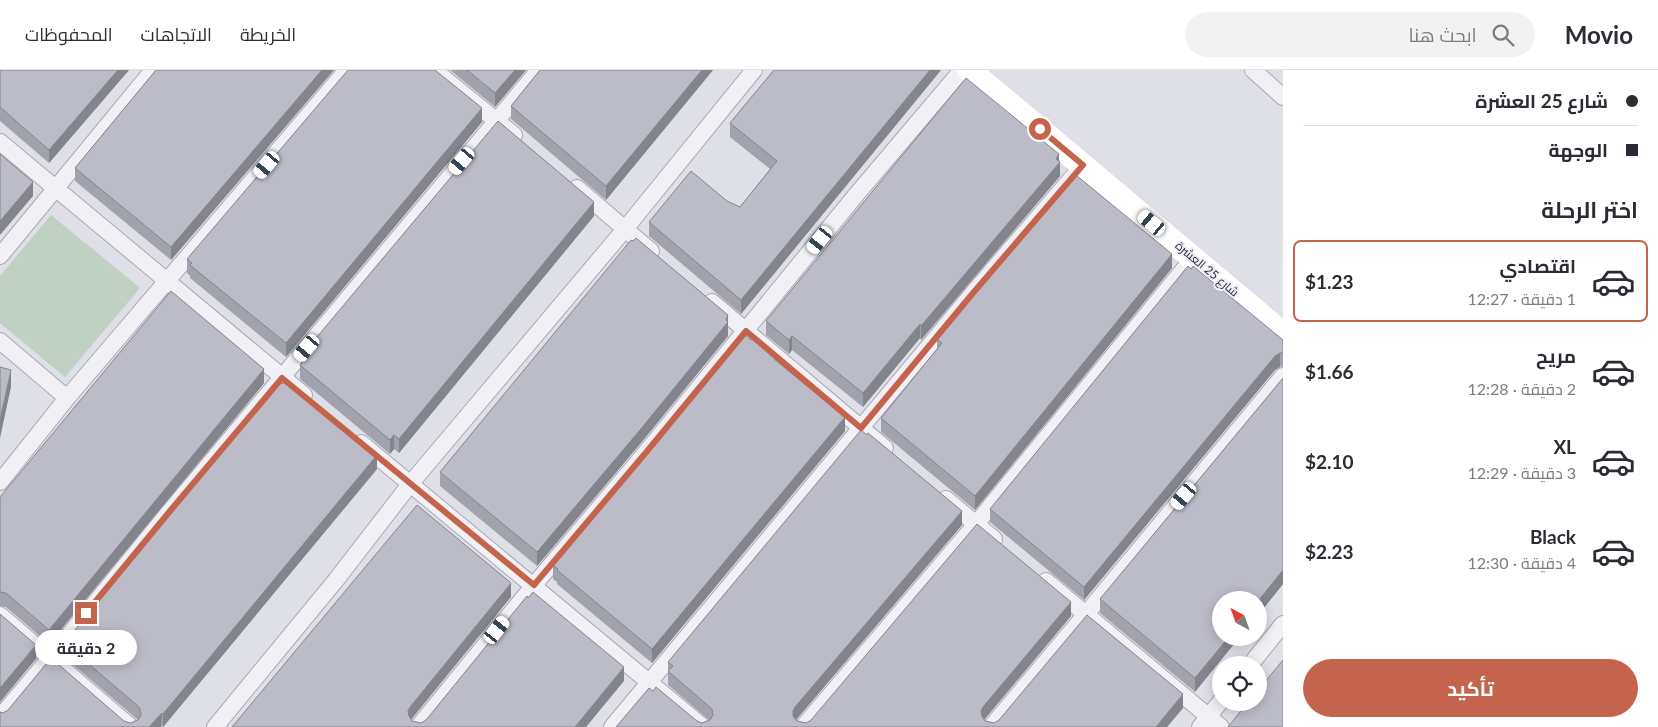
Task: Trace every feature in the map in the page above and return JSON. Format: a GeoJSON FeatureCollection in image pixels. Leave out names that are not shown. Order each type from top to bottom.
{"type":"FeatureCollection","features":[{"type":"Feature","properties":{"kind":"street"},"geometry":{"type":"LineString","coordinates":[[0,256],[153,70]]}},
{"type":"Feature","properties":{"kind":"street"},"geometry":{"type":"LineString","coordinates":[[0,482],[67,398],[348,70]]}},
{"type":"Feature","properties":{"kind":"street"},"geometry":{"type":"LineString","coordinates":[[434,70],[526,146]]}},
{"type":"Feature","properties":{"kind":"street"},"geometry":{"type":"LineString","coordinates":[[0,717],[496,120],[540,70]]}},
{"type":"Feature","properties":{"kind":"street"},"geometry":{"type":"LineString","coordinates":[[215,727],[336,580],[411,483],[625,229],[754,70]]}},
{"type":"Feature","properties":{"kind":"street"},"geometry":{"type":"LineString","coordinates":[[418,727],[534,585],[642,458],[856,195],[962,70]]}},
{"type":"Feature","properties":{"kind":"street","name":"شارع 25 العشرة"},"geometry":{"type":"LineString","coordinates":[[970,70],[1193,258],[1281,327]]}},
{"type":"Feature","properties":{"kind":"street"},"geometry":{"type":"LineString","coordinates":[[1253,70],[1283,97]]}},
{"type":"Feature","properties":{"kind":"street"},"geometry":{"type":"LineString","coordinates":[[0,142],[312,402]]}},
{"type":"Feature","properties":{"kind":"street"},"geometry":{"type":"LineString","coordinates":[[612,727],[973,293],[1083,165]]}},
{"type":"Feature","properties":{"kind":"street"},"geometry":{"type":"LineString","coordinates":[[564,178],[663,261]]}},
{"type":"Feature","properties":{"kind":"street"},"geometry":{"type":"LineString","coordinates":[[803,727],[976,524],[1193,258]]}},
{"type":"Feature","properties":{"kind":"street"},"geometry":{"type":"LineString","coordinates":[[701,293],[899,460]]}},
{"type":"Feature","properties":{"kind":"street"},"geometry":{"type":"LineString","coordinates":[[0,341],[67,398]]}},
{"type":"Feature","properties":{"kind":"street"},"geometry":{"type":"LineString","coordinates":[[991,727],[1283,376]]}},
{"type":"Feature","properties":{"kind":"street"},"geometry":{"type":"LineString","coordinates":[[350,434],[703,727]]}},
{"type":"Feature","properties":{"kind":"street"},"geometry":{"type":"LineString","coordinates":[[938,492],[1005,548]]}},
{"type":"Feature","properties":{"kind":"street"},"geometry":{"type":"LineString","coordinates":[[1035,572],[1086,614],[1210,724],[1216,711]]}},
{"type":"Feature","properties":{"kind":"street"},"geometry":{"type":"LineString","coordinates":[[0,615],[131,727]]}},
{"type":"Feature","properties":{"kind":"street"},"geometry":{"type":"LineString","coordinates":[[1257,656],[1283,624]]}},
{"type":"Feature","properties":{"kind":"green space"},"geometry":{"type":"Polygon","coordinates":[[[51,215],[140,288],[65,377],[0,323],[0,276],[51,215]]]}},
{"type":"Feature","properties":{"kind":"building"},"geometry":{"type":"Polygon","coordinates":[[[0,70],[118,70],[49,150],[0,107],[0,70]]]}},
{"type":"Feature","properties":{"kind":"building"},"geometry":{"type":"Polygon","coordinates":[[[156,70],[322,70],[171,247],[75,168],[156,70]]]}},
{"type":"Feature","properties":{"kind":"building"},"geometry":{"type":"Polygon","coordinates":[[[348,70],[435,70],[482,108],[286,343],[190,265],[192,263],[187,259],[348,70]]]}},
{"type":"Feature","properties":{"kind":"building"},"geometry":{"type":"Polygon","coordinates":[[[467,70],[515,70],[495,93],[467,70]]]}},
{"type":"Feature","properties":{"kind":"building"},"geometry":{"type":"Polygon","coordinates":[[[540,70],[702,70],[606,186],[511,106],[540,70]]]}},
{"type":"Feature","properties":{"kind":"building"},"geometry":{"type":"Polygon","coordinates":[[[774,70],[930,70],[741,300],[649,222],[691,171],[727,201],[740,207],[777,161],[730,123],[774,70]]]}},
{"type":"Feature","properties":{"kind":"building"},"geometry":{"type":"Polygon","coordinates":[[[966,78],[1059,154],[1056,159],[1060,162],[863,393],[792,336],[789,340],[766,321],[966,78]]]}},
{"type":"Feature","properties":{"kind":"building"},"geometry":{"type":"Polygon","coordinates":[[[498,121],[594,202],[399,439],[394,435],[390,440],[300,365],[305,359],[301,356],[498,121]]]}},
{"type":"Feature","properties":{"kind":"building"},"geometry":{"type":"Polygon","coordinates":[[[0,154],[33,182],[0,221],[0,154]]]}},
{"type":"Feature","properties":{"kind":"building"},"geometry":{"type":"Polygon","coordinates":[[[1076,175],[1172,254],[975,496],[881,418],[942,343],[937,339],[1076,175]]]}},
{"type":"Feature","properties":{"kind":"building"},"geometry":{"type":"Polygon","coordinates":[[[636,238],[728,315],[726,320],[728,322],[537,552],[440,472],[631,240],[633,241],[636,238]]]}},
{"type":"Feature","properties":{"kind":"building"},"geometry":{"type":"Polygon","coordinates":[[[1188,266],[1191,269],[1193,266],[1283,340],[1283,353],[1275,356],[1084,587],[990,509],[1188,266]]]}},
{"type":"Feature","properties":{"kind":"building"},"geometry":{"type":"Polygon","coordinates":[[[171,291],[264,369],[49,630],[6,593],[0,592],[0,497],[171,291]]]}},
{"type":"Feature","properties":{"kind":"building"},"geometry":{"type":"Polygon","coordinates":[[[744,334],[751,340],[753,336],[776,356],[774,359],[845,417],[652,649],[553,565],[656,443],[744,334]]]}},
{"type":"Feature","properties":{"kind":"building"},"geometry":{"type":"Polygon","coordinates":[[[0,367],[11,370],[0,420],[0,367]]]}},
{"type":"Feature","properties":{"kind":"building"},"geometry":{"type":"Polygon","coordinates":[[[1283,378],[1283,570],[1266,591],[1212,591],[1212,646],[1221,646],[1195,678],[1100,599],[1283,378]]]}},
{"type":"Feature","properties":{"kind":"building"},"geometry":{"type":"Polygon","coordinates":[[[287,380],[377,455],[163,714],[149,727],[0,727],[0,712],[3,713],[8,710],[51,658],[124,721],[130,723],[138,720],[141,715],[138,706],[64,643],[280,382],[282,384],[287,380]]]}},
{"type":"Feature","properties":{"kind":"building"},"geometry":{"type":"Polygon","coordinates":[[[861,430],[867,435],[868,433],[962,511],[795,707],[793,716],[797,721],[806,723],[811,720],[977,524],[1071,602],[983,707],[981,711],[985,721],[994,723],[999,720],[1087,615],[1183,694],[1156,727],[616,727],[649,688],[653,691],[656,687],[697,721],[702,723],[710,720],[713,715],[712,709],[668,671],[673,666],[668,662],[861,430]]]}},
{"type":"Feature","properties":{"kind":"building"},"geometry":{"type":"Polygon","coordinates":[[[417,505],[511,583],[410,707],[408,711],[412,721],[421,723],[426,720],[527,596],[528,598],[533,592],[624,667],[575,727],[232,727],[417,505]]]}},
{"type":"Feature","properties":{"kind":"building"},"geometry":{"type":"Polygon","coordinates":[[[0,614],[36,645],[0,688],[0,614]]]}},
{"type":"Feature","properties":{"kind":"building"},"geometry":{"type":"Polygon","coordinates":[[[1283,660],[1283,727],[1228,727],[1241,711],[1267,711],[1267,679],[1283,660]]]}},
{"type":"Feature","properties":{"kind":"route"},"geometry":{"type":"LineString","coordinates":[[86,613],[282,378],[534,585],[746,331],[861,428],[1083,165],[1040,129]]}}]}
